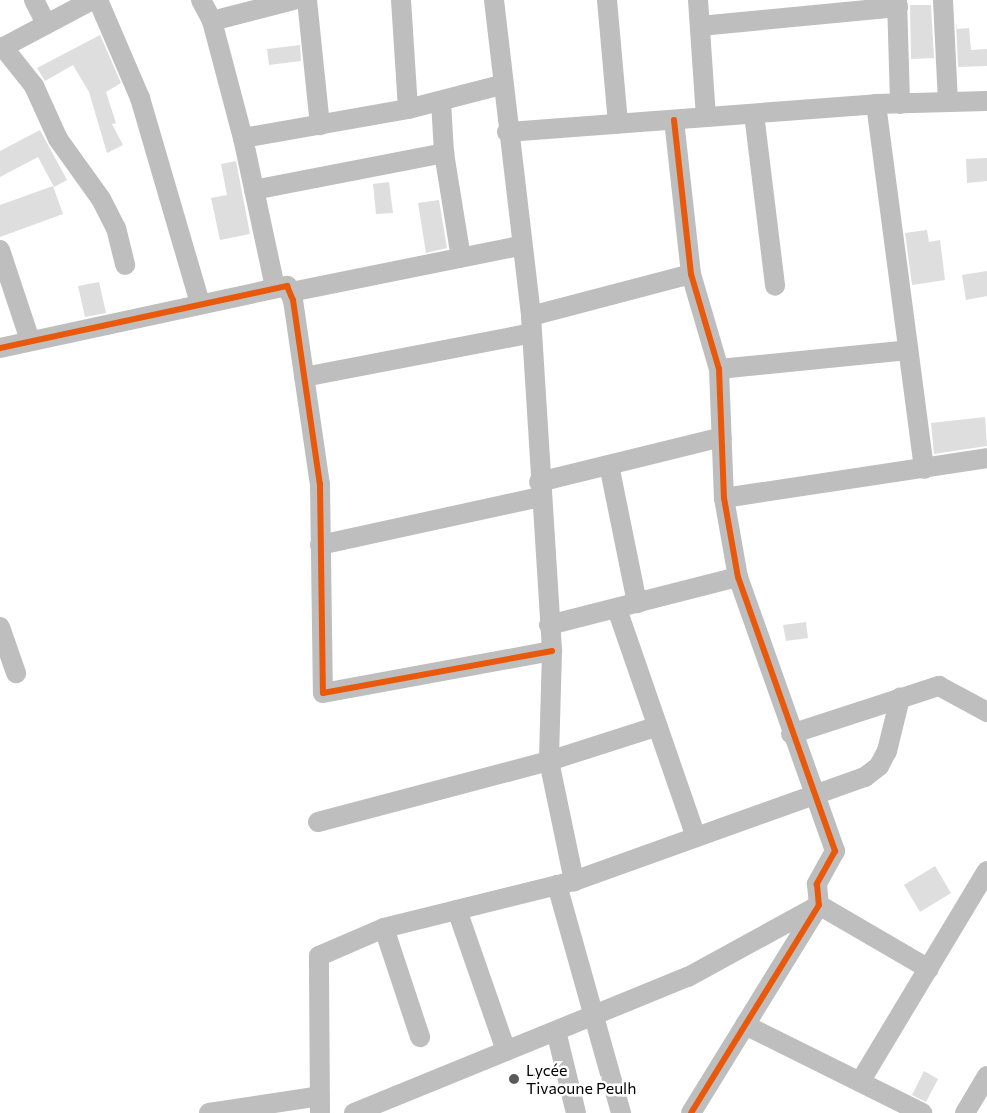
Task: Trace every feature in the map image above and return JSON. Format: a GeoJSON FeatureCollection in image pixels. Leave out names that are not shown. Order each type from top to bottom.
{"type":"FeatureCollection","features":[{"type":"Feature","properties":{"kind":"street"},"geometry":{"type":"LineString","coordinates":[[34,0],[46,24]]}},
{"type":"Feature","properties":{"kind":"street"},"geometry":{"type":"LineString","coordinates":[[92,0],[2,48],[34,86],[58,140],[105,206],[116,228],[125,265]]}},
{"type":"Feature","properties":{"kind":"street"},"geometry":{"type":"LineString","coordinates":[[98,0],[140,98],[200,303]]}},
{"type":"Feature","properties":{"kind":"street"},"geometry":{"type":"LineString","coordinates":[[201,0],[212,21],[304,377],[320,484],[322,693],[552,651]]}},
{"type":"Feature","properties":{"kind":"street"},"geometry":{"type":"LineString","coordinates":[[212,21],[293,0]]}},
{"type":"Feature","properties":{"kind":"street"},"geometry":{"type":"LineString","coordinates":[[307,0],[320,125]]}},
{"type":"Feature","properties":{"kind":"street"},"geometry":{"type":"LineString","coordinates":[[401,0],[408,110]]}},
{"type":"Feature","properties":{"kind":"street"},"geometry":{"type":"LineString","coordinates":[[494,0],[501,85],[531,325],[552,651],[549,761],[566,883],[594,1016],[621,1113]]}},
{"type":"Feature","properties":{"kind":"street"},"geometry":{"type":"LineString","coordinates":[[607,0],[618,124]]}},
{"type":"Feature","properties":{"kind":"street"},"geometry":{"type":"LineString","coordinates":[[698,0],[706,117]]}},
{"type":"Feature","properties":{"kind":"street"},"geometry":{"type":"LineString","coordinates":[[943,0],[948,102]]}},
{"type":"Feature","properties":{"kind":"street"},"geometry":{"type":"LineString","coordinates":[[700,26],[898,4],[900,104]]}},
{"type":"Feature","properties":{"kind":"street"},"geometry":{"type":"LineString","coordinates":[[243,138],[408,110],[501,85]]}},
{"type":"Feature","properties":{"kind":"street"},"geometry":{"type":"LineString","coordinates":[[441,101],[444,153],[461,258]]}},
{"type":"Feature","properties":{"kind":"street"},"geometry":{"type":"LineString","coordinates":[[507,132],[876,105],[987,101]]}},
{"type":"Feature","properties":{"kind":"street"},"geometry":{"type":"LineString","coordinates":[[876,105],[924,469]]}},
{"type":"Feature","properties":{"kind":"street"},"geometry":{"type":"LineString","coordinates":[[754,114],[775,286]]}},
{"type":"Feature","properties":{"kind":"street"},"geometry":{"type":"LineString","coordinates":[[674,120],[691,274],[719,369],[724,498],[738,577],[791,734],[836,851],[817,884],[819,905],[691,1113]]}},
{"type":"Feature","properties":{"kind":"street"},"geometry":{"type":"LineString","coordinates":[[254,190],[444,153]]}},
{"type":"Feature","properties":{"kind":"street"},"geometry":{"type":"LineString","coordinates":[[0,348],[200,303],[520,246]]}},
{"type":"Feature","properties":{"kind":"street"},"geometry":{"type":"LineString","coordinates":[[0,250],[30,340]]}},
{"type":"Feature","properties":{"kind":"street"},"geometry":{"type":"LineString","coordinates":[[304,377],[531,325],[691,274]]}},
{"type":"Feature","properties":{"kind":"street"},"geometry":{"type":"LineString","coordinates":[[719,369],[908,350]]}},
{"type":"Feature","properties":{"kind":"street"},"geometry":{"type":"LineString","coordinates":[[320,545],[540,489],[609,465],[722,437]]}},
{"type":"Feature","properties":{"kind":"street"},"geometry":{"type":"LineString","coordinates":[[724,498],[987,458]]}},
{"type":"Feature","properties":{"kind":"street"},"geometry":{"type":"LineString","coordinates":[[609,465],[637,603]]}},
{"type":"Feature","properties":{"kind":"street"},"geometry":{"type":"LineString","coordinates":[[549,625],[738,577]]}},
{"type":"Feature","properties":{"kind":"street"},"geometry":{"type":"LineString","coordinates":[[617,609],[696,837]]}},
{"type":"Feature","properties":{"kind":"street"},"geometry":{"type":"LineString","coordinates":[[0,627],[16,673]]}},
{"type":"Feature","properties":{"kind":"street"},"geometry":{"type":"LineString","coordinates":[[791,734],[939,686],[987,712]]}},
{"type":"Feature","properties":{"kind":"street"},"geometry":{"type":"LineString","coordinates":[[209,1113],[311,1105],[319,956],[384,927],[566,883],[866,777],[879,766],[894,731],[900,698]]}},
{"type":"Feature","properties":{"kind":"street"},"geometry":{"type":"LineString","coordinates":[[318,822],[549,761],[658,726]]}},
{"type":"Feature","properties":{"kind":"street"},"geometry":{"type":"LineString","coordinates":[[860,1082],[987,871]]}},
{"type":"Feature","properties":{"kind":"street"},"geometry":{"type":"LineString","coordinates":[[819,905],[928,969]]}},
{"type":"Feature","properties":{"kind":"street"},"geometry":{"type":"LineString","coordinates":[[354,1113],[688,977],[819,905]]}},
{"type":"Feature","properties":{"kind":"street"},"geometry":{"type":"LineString","coordinates":[[457,910],[506,1052]]}},
{"type":"Feature","properties":{"kind":"street"},"geometry":{"type":"LineString","coordinates":[[384,927],[420,1037]]}},
{"type":"Feature","properties":{"kind":"street"},"geometry":{"type":"LineString","coordinates":[[745,1025],[922,1113]]}},
{"type":"Feature","properties":{"kind":"street"},"geometry":{"type":"LineString","coordinates":[[556,1031],[576,1113]]}},
{"type":"Feature","properties":{"kind":"street"},"geometry":{"type":"LineString","coordinates":[[965,1113],[987,1076]]}},
{"type":"Feature","properties":{"kind":"building"},"geometry":{"type":"Polygon","coordinates":[[[910,5],[931,5],[934,58],[911,59],[910,5]]]}},
{"type":"Feature","properties":{"kind":"building"},"geometry":{"type":"Polygon","coordinates":[[[956,21],[957,29],[969,28],[971,50],[987,49],[987,66],[958,67],[956,21]]]}},
{"type":"Feature","properties":{"kind":"building"},"geometry":{"type":"Polygon","coordinates":[[[100,35],[121,83],[106,92],[116,123],[112,124],[123,145],[107,153],[89,92],[73,65],[45,81],[37,68],[100,35]]]}},
{"type":"Feature","properties":{"kind":"building"},"geometry":{"type":"Polygon","coordinates":[[[300,45],[301,61],[269,65],[267,49],[300,45]]]}},
{"type":"Feature","properties":{"kind":"building"},"geometry":{"type":"Polygon","coordinates":[[[40,130],[67,180],[54,187],[38,157],[0,177],[0,151],[40,130]]]}},
{"type":"Feature","properties":{"kind":"building"},"geometry":{"type":"Polygon","coordinates":[[[987,158],[987,181],[967,183],[966,159],[987,158]]]}},
{"type":"Feature","properties":{"kind":"building"},"geometry":{"type":"Polygon","coordinates":[[[236,161],[250,234],[220,240],[211,198],[227,195],[221,164],[236,161]]]}},
{"type":"Feature","properties":{"kind":"building"},"geometry":{"type":"Polygon","coordinates":[[[389,182],[393,213],[376,214],[373,184],[389,182]]]}},
{"type":"Feature","properties":{"kind":"building"},"geometry":{"type":"Polygon","coordinates":[[[53,186],[63,214],[0,237],[0,205],[53,186]]]}},
{"type":"Feature","properties":{"kind":"building"},"geometry":{"type":"Polygon","coordinates":[[[439,200],[447,248],[426,253],[418,203],[439,200]]]}},
{"type":"Feature","properties":{"kind":"building"},"geometry":{"type":"Polygon","coordinates":[[[927,230],[929,242],[940,240],[945,280],[912,285],[905,233],[927,230]]]}},
{"type":"Feature","properties":{"kind":"building"},"geometry":{"type":"Polygon","coordinates":[[[987,271],[987,296],[966,300],[962,275],[987,271]]]}},
{"type":"Feature","properties":{"kind":"building"},"geometry":{"type":"Polygon","coordinates":[[[99,282],[106,313],[85,317],[78,286],[99,282]]]}},
{"type":"Feature","properties":{"kind":"building"},"geometry":{"type":"Polygon","coordinates":[[[985,417],[987,446],[934,454],[931,423],[985,417]]]}},
{"type":"Feature","properties":{"kind":"building"},"geometry":{"type":"Polygon","coordinates":[[[806,622],[808,638],[786,641],[783,625],[806,622]]]}},
{"type":"Feature","properties":{"kind":"building"},"geometry":{"type":"Polygon","coordinates":[[[935,866],[951,893],[920,912],[904,885],[935,866]]]}},
{"type":"Feature","properties":{"kind":"building"},"geometry":{"type":"Polygon","coordinates":[[[924,1071],[938,1079],[926,1102],[912,1095],[924,1071]]]}},
{"type":"Feature","properties":{"kind":"cycle path"},"geometry":{"type":"LineString","coordinates":[[674,120],[691,274],[719,369],[724,498],[738,577],[835,851],[817,884],[819,905],[691,1113]]}},
{"type":"Feature","properties":{"kind":"cycle path"},"geometry":{"type":"LineString","coordinates":[[0,348],[287,286],[293,300],[320,484],[323,693],[552,651]]}},
{"type":"Feature","properties":{"kind":"place","name":"Lycée Tivaoune Peulh"},"geometry":{"type":"Point","coordinates":[514,1079]}}]}
